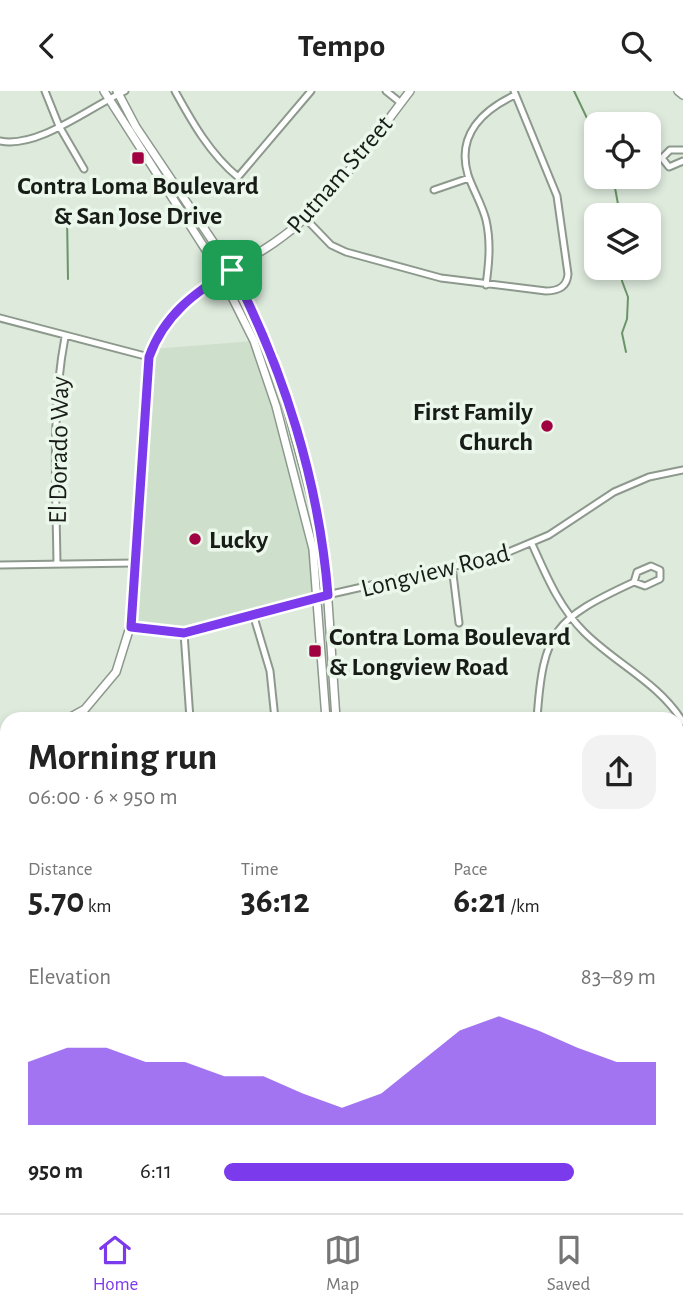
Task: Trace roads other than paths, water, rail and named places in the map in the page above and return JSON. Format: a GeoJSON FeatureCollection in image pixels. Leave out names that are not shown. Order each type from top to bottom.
{"type":"FeatureCollection","features":[{"type":"Feature","properties":{"kind":"main road"},"geometry":{"type":"LineString","coordinates":[[104,91],[222,276],[254,341],[305,508],[313,549],[325,712]]}},
{"type":"Feature","properties":{"kind":"main road","name":"Putnam Street"},"geometry":{"type":"LineString","coordinates":[[80,712],[116,672],[131,627],[149,357],[159,333],[173,314],[222,276],[270,247],[305,219],[340,181],[410,91]]}},
{"type":"Feature","properties":{"kind":"main road"},"geometry":{"type":"LineString","coordinates":[[678,91],[683,96]]}},
{"type":"Feature","properties":{"kind":"main road"},"geometry":{"type":"LineString","coordinates":[[120,92],[136,127],[232,270],[273,355],[324,543],[336,712]]}},
{"type":"Feature","properties":{"kind":"street"},"geometry":{"type":"LineString","coordinates":[[44,91],[59,126],[84,169]]}},
{"type":"Feature","properties":{"kind":"street"},"geometry":{"type":"LineString","coordinates":[[175,91],[196,130],[226,167],[239,177],[311,91]]}},
{"type":"Feature","properties":{"kind":"street"},"geometry":{"type":"LineString","coordinates":[[387,91],[401,103]]}},
{"type":"Feature","properties":{"kind":"street"},"geometry":{"type":"LineString","coordinates":[[0,141],[14,144],[59,126],[120,92]]}},
{"type":"Feature","properties":{"kind":"street"},"geometry":{"type":"LineString","coordinates":[[305,219],[331,245],[346,252],[440,278],[486,285],[546,291],[559,289],[567,279],[564,227],[552,181],[514,93],[491,108],[474,126],[466,153],[469,178],[483,211],[489,235],[486,285]]}},
{"type":"Feature","properties":{"kind":"street"},"geometry":{"type":"LineString","coordinates":[[683,150],[670,150],[662,158],[669,167],[683,161]]}},
{"type":"Feature","properties":{"kind":"street"},"geometry":{"type":"LineString","coordinates":[[434,191],[469,178]]}},
{"type":"Feature","properties":{"kind":"street"},"geometry":{"type":"LineString","coordinates":[[0,318],[149,357]]}},
{"type":"Feature","properties":{"kind":"street","name":"El Dorado Way"},"geometry":{"type":"LineString","coordinates":[[57,563],[55,457],[59,371],[65,337]]}},
{"type":"Feature","properties":{"kind":"street","name":"Longview Road"},"geometry":{"type":"LineString","coordinates":[[131,627],[184,633],[316,597],[499,556],[532,544],[614,492],[649,477],[683,470]]}},
{"type":"Feature","properties":{"kind":"street"},"geometry":{"type":"LineString","coordinates":[[532,544],[551,586],[571,618],[603,649],[657,690],[675,712]]}},
{"type":"Feature","properties":{"kind":"street"},"geometry":{"type":"LineString","coordinates":[[0,565],[135,563]]}},
{"type":"Feature","properties":{"kind":"street"},"geometry":{"type":"LineString","coordinates":[[452,566],[459,623]]}},
{"type":"Feature","properties":{"kind":"street"},"geometry":{"type":"LineString","coordinates":[[538,712],[542,660],[555,634],[571,618],[634,582],[637,572],[651,566],[660,570],[660,579],[652,583],[645,586],[634,582]]}},
{"type":"Feature","properties":{"kind":"street"},"geometry":{"type":"LineString","coordinates":[[253,614],[270,671],[274,712]]}},
{"type":"Feature","properties":{"kind":"street"},"geometry":{"type":"LineString","coordinates":[[184,633],[190,712]]}},
{"type":"Feature","properties":{"kind":"waterway"},"geometry":{"type":"LineString","coordinates":[[574,91],[584,112]]}},
{"type":"Feature","properties":{"kind":"waterway"},"geometry":{"type":"LineString","coordinates":[[615,189],[618,203]]}},
{"type":"Feature","properties":{"kind":"waterway"},"geometry":{"type":"LineString","coordinates":[[67,215],[68,279]]}},
{"type":"Feature","properties":{"kind":"waterway"},"geometry":{"type":"LineString","coordinates":[[622,280],[628,297],[627,319],[622,333],[626,352]]}},
{"type":"Feature","properties":{"kind":"place","name":"Contra Loma Boulevard & San Jose Drive"},"geometry":{"type":"Point","coordinates":[138,158]}},
{"type":"Feature","properties":{"kind":"place","name":"First Family Church"},"geometry":{"type":"Point","coordinates":[547,426]}},
{"type":"Feature","properties":{"kind":"place","name":"Lucky"},"geometry":{"type":"Point","coordinates":[195,539]}},
{"type":"Feature","properties":{"kind":"place","name":"Contra Loma Boulevard & Longview Road"},"geometry":{"type":"Point","coordinates":[315,651]}}]}
